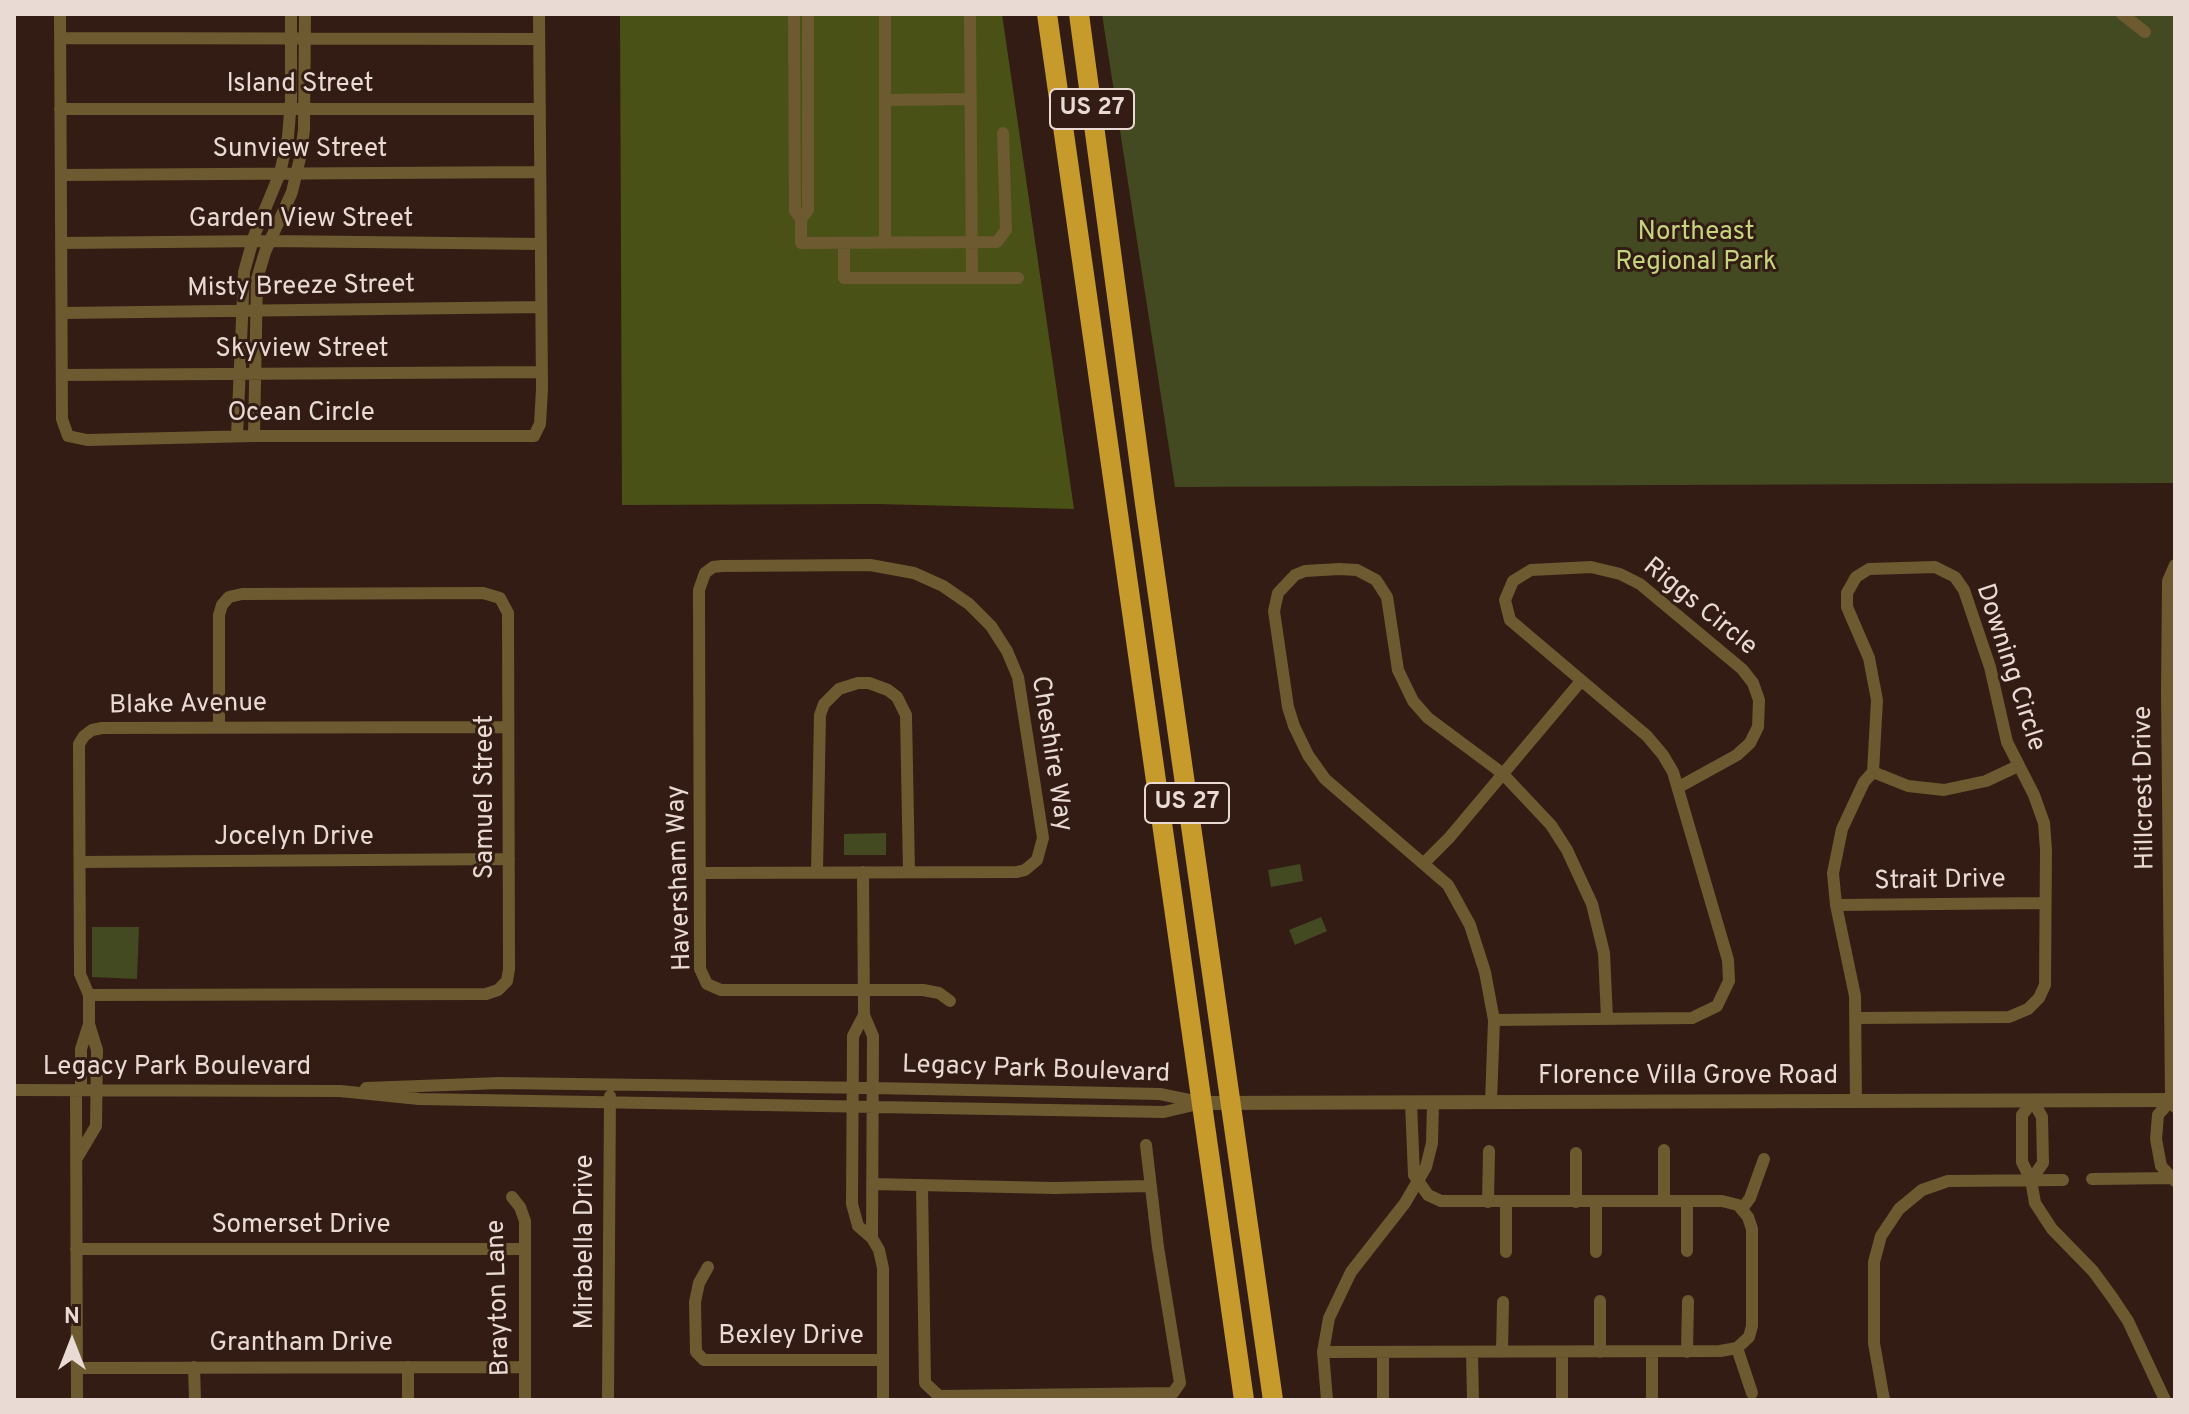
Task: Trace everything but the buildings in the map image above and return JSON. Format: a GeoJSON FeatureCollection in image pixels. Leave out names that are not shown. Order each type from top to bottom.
{"type":"FeatureCollection","features":[{"type":"Feature","properties":{"kind":"highway","name":"US 27"},"geometry":{"type":"LineString","coordinates":[[1047,14],[1244,1400]]}},
{"type":"Feature","properties":{"kind":"highway"},"geometry":{"type":"LineString","coordinates":[[1068,14],[1082,112],[1095,132]]}},
{"type":"Feature","properties":{"kind":"highway","name":"US 27"},"geometry":{"type":"LineString","coordinates":[[1079,14],[1148,525],[1273,1400]]}},
{"type":"Feature","properties":{"kind":"highway"},"geometry":{"type":"LineString","coordinates":[[1094,339],[1104,367],[1114,434],[1131,507],[1138,522],[1148,525]]}},
{"type":"Feature","properties":{"kind":"street","name":"Ocean Circle"},"geometry":{"type":"LineString","coordinates":[[60,14],[64,429],[68,436],[76,439],[534,436],[540,424],[542,372],[539,14]]}},
{"type":"Feature","properties":{"kind":"street"},"geometry":{"type":"LineString","coordinates":[[291,14],[298,37]]}},
{"type":"Feature","properties":{"kind":"street"},"geometry":{"type":"LineString","coordinates":[[254,436],[254,373],[244,272],[252,242],[280,173],[297,107],[298,37],[305,14]]}},
{"type":"Feature","properties":{"kind":"street"},"geometry":{"type":"LineString","coordinates":[[794,14],[801,139]]}},
{"type":"Feature","properties":{"kind":"street"},"geometry":{"type":"LineString","coordinates":[[808,14],[795,211],[801,219],[801,243],[997,242],[1006,230],[1003,133]]}},
{"type":"Feature","properties":{"kind":"street"},"geometry":{"type":"LineString","coordinates":[[885,14],[885,243]]}},
{"type":"Feature","properties":{"kind":"street"},"geometry":{"type":"LineString","coordinates":[[970,14],[972,278]]}},
{"type":"Feature","properties":{"kind":"street"},"geometry":{"type":"LineString","coordinates":[[2122,14],[2145,32]]}},
{"type":"Feature","properties":{"kind":"street"},"geometry":{"type":"LineString","coordinates":[[60,38],[539,39]]}},
{"type":"Feature","properties":{"kind":"street"},"geometry":{"type":"LineString","coordinates":[[885,100],[971,99]]}},
{"type":"Feature","properties":{"kind":"street"},"geometry":{"type":"LineString","coordinates":[[237,436],[239,373],[248,310],[297,172],[304,130],[297,107]]}},
{"type":"Feature","properties":{"kind":"street","name":"Island Street"},"geometry":{"type":"LineString","coordinates":[[60,109],[540,109]]}},
{"type":"Feature","properties":{"kind":"street","name":"Sunview Street"},"geometry":{"type":"LineString","coordinates":[[61,175],[540,172]]}},
{"type":"Feature","properties":{"kind":"street","name":"Garden View Street"},"geometry":{"type":"LineString","coordinates":[[61,243],[270,241],[541,244]]}},
{"type":"Feature","properties":{"kind":"street"},"geometry":{"type":"LineString","coordinates":[[844,243],[844,278],[1018,278]]}},
{"type":"Feature","properties":{"kind":"street","name":"Misty Breeze Street"},"geometry":{"type":"LineString","coordinates":[[62,313],[541,307]]}},
{"type":"Feature","properties":{"kind":"street","name":"Skyview Street"},"geometry":{"type":"LineString","coordinates":[[62,375],[542,372]]}},
{"type":"Feature","properties":{"kind":"street","name":"Cheshire Way"},"geometry":{"type":"LineString","coordinates":[[701,873],[1017,872],[1031,865],[1040,853],[1043,838],[1024,701],[1013,664],[1000,638],[980,614],[956,594],[929,579],[899,569],[870,565],[722,566],[713,567],[705,573]]}},
{"type":"Feature","properties":{"kind":"street","name":"Hillcrest Drive"},"geometry":{"type":"LineString","coordinates":[[2174,1102],[2168,581],[2175,565]]}},
{"type":"Feature","properties":{"kind":"street","name":"Riggs Circle"},"geometry":{"type":"LineString","coordinates":[[1494,1020],[1692,1018],[1717,1006],[1729,981],[1728,960],[1673,772],[1655,744],[1510,620],[1505,600],[1513,581],[1531,570],[1591,567],[1620,574],[1640,584],[1742,669],[1753,683],[1759,700],[1758,727],[1750,743],[1737,755],[1679,787]]}},
{"type":"Feature","properties":{"kind":"street","name":"Downing Circle"},"geometry":{"type":"LineString","coordinates":[[1856,1018],[2005,1018],[2020,1014],[2034,1003],[2045,985],[2044,823],[2034,795],[2007,742],[1990,667],[1961,584],[1949,573],[1935,567],[1869,569],[1856,577],[1848,589],[1846,600],[1869,658],[1877,691],[1873,772],[1864,782],[1839,837],[1833,873],[1856,1018],[1856,1102]]}},
{"type":"Feature","properties":{"kind":"street"},"geometry":{"type":"LineString","coordinates":[[1491,1102],[1494,1020],[1485,972],[1470,925],[1448,885],[1333,787],[1317,768],[1294,726],[1282,674],[1274,611],[1278,593],[1295,575],[1305,571],[1339,569],[1366,573],[1376,580],[1387,597],[1398,670],[1413,701],[1428,718],[1502,773],[1551,825],[1588,893],[1604,953],[1607,1018]]}},
{"type":"Feature","properties":{"kind":"street","name":"Haversham Way"},"geometry":{"type":"LineString","coordinates":[[705,573],[699,590],[700,969],[707,984],[721,990],[923,990],[939,993],[950,1001]]}},
{"type":"Feature","properties":{"kind":"street","name":"Samuel Street"},"geometry":{"type":"LineString","coordinates":[[89,995],[492,992],[503,987],[509,975],[508,613],[500,598],[483,593],[242,594],[229,597],[219,615],[219,727]]}},
{"type":"Feature","properties":{"kind":"street"},"geometry":{"type":"LineString","coordinates":[[1424,863],[1449,838],[1581,681]]}},
{"type":"Feature","properties":{"kind":"street"},"geometry":{"type":"LineString","coordinates":[[817,872],[820,715],[824,704],[839,689],[858,683],[869,683],[888,690],[897,697],[906,715],[909,872]]}},
{"type":"Feature","properties":{"kind":"street","name":"Blake Avenue"},"geometry":{"type":"LineString","coordinates":[[89,1024],[89,995],[80,974],[79,744],[92,730],[508,727]]}},
{"type":"Feature","properties":{"kind":"street"},"geometry":{"type":"LineString","coordinates":[[1873,772],[1908,786],[1944,790],[1986,781],[2018,766]]}},
{"type":"Feature","properties":{"kind":"street","name":"Jocelyn Drive"},"geometry":{"type":"LineString","coordinates":[[80,862],[509,859]]}},
{"type":"Feature","properties":{"kind":"street"},"geometry":{"type":"LineString","coordinates":[[863,872],[864,1015],[873,1036],[872,1238]]}},
{"type":"Feature","properties":{"kind":"street","name":"Strait Drive"},"geometry":{"type":"LineString","coordinates":[[1836,905],[2044,903]]}},
{"type":"Feature","properties":{"kind":"street"},"geometry":{"type":"LineString","coordinates":[[864,1015],[853,1036],[853,1211],[858,1226],[872,1238],[879,1250],[883,1268],[883,1400]]}},
{"type":"Feature","properties":{"kind":"street"},"geometry":{"type":"LineString","coordinates":[[77,1400],[78,1090],[81,1049],[89,1024]]}},
{"type":"Feature","properties":{"kind":"street"},"geometry":{"type":"LineString","coordinates":[[76,1161],[96,1126],[97,1050],[89,1024]]}},
{"type":"Feature","properties":{"kind":"street","name":"Legacy Park Boulevard"},"geometry":{"type":"LineString","coordinates":[[14,1090],[340,1091],[464,1084],[610,1084],[1160,1094],[1202,1103]]}},
{"type":"Feature","properties":{"kind":"street","name":"Mirabella Drive"},"geometry":{"type":"LineString","coordinates":[[608,1400],[610,1084]]}},
{"type":"Feature","properties":{"kind":"street","name":"Legacy Park Boulevard"},"geometry":{"type":"LineString","coordinates":[[340,1091],[419,1099],[1164,1112],[1202,1103]]}},
{"type":"Feature","properties":{"kind":"street"},"geometry":{"type":"LineString","coordinates":[[2031,1180],[2043,1163],[2042,1117],[2033,1101],[2022,1115],[2022,1162],[2031,1180],[2039,1211],[2112,1297],[2128,1321],[2165,1400]]}},
{"type":"Feature","properties":{"kind":"street"},"geometry":{"type":"LineString","coordinates":[[2174,1102],[2158,1115],[2156,1139],[2161,1166],[2174,1177]]}},
{"type":"Feature","properties":{"kind":"street","name":"Florence Villa Grove Road"},"geometry":{"type":"LineString","coordinates":[[1202,1103],[2174,1102]]}},
{"type":"Feature","properties":{"kind":"street"},"geometry":{"type":"LineString","coordinates":[[1323,1352],[1687,1352],[1737,1348],[1746,1342],[1752,1326],[1752,1229],[1742,1209],[1727,1201],[1441,1201],[1428,1195],[1416,1181],[1411,1103]]}},
{"type":"Feature","properties":{"kind":"street"},"geometry":{"type":"LineString","coordinates":[[1327,1400],[1323,1352],[1329,1318],[1341,1289],[1405,1203],[1426,1167],[1431,1151],[1433,1103]]}},
{"type":"Feature","properties":{"kind":"street"},"geometry":{"type":"LineString","coordinates":[[922,1185],[925,1383],[939,1396],[1173,1393],[1180,1383],[1158,1247],[1146,1145]]}},
{"type":"Feature","properties":{"kind":"street"},"geometry":{"type":"LineString","coordinates":[[1664,1150],[1664,1201]]}},
{"type":"Feature","properties":{"kind":"street"},"geometry":{"type":"LineString","coordinates":[[1488,1202],[1489,1151]]}},
{"type":"Feature","properties":{"kind":"street"},"geometry":{"type":"LineString","coordinates":[[1576,1153],[1576,1202]]}},
{"type":"Feature","properties":{"kind":"street"},"geometry":{"type":"LineString","coordinates":[[1742,1209],[1750,1198],[1764,1159]]}},
{"type":"Feature","properties":{"kind":"street"},"geometry":{"type":"LineString","coordinates":[[2092,1179],[2174,1177]]}},
{"type":"Feature","properties":{"kind":"street"},"geometry":{"type":"LineString","coordinates":[[1884,1400],[1874,1343],[1874,1262],[1888,1222],[1909,1199],[1934,1185],[1961,1180],[2063,1180]]}},
{"type":"Feature","properties":{"kind":"street"},"geometry":{"type":"LineString","coordinates":[[872,1184],[1054,1188],[1151,1186]]}},
{"type":"Feature","properties":{"kind":"street","name":"Brayton Lane"},"geometry":{"type":"LineString","coordinates":[[512,1197],[523,1213],[525,1400]]}},
{"type":"Feature","properties":{"kind":"street"},"geometry":{"type":"LineString","coordinates":[[1687,1201],[1687,1251]]}},
{"type":"Feature","properties":{"kind":"street"},"geometry":{"type":"LineString","coordinates":[[1506,1202],[1506,1252]]}},
{"type":"Feature","properties":{"kind":"street"},"geometry":{"type":"LineString","coordinates":[[1596,1202],[1596,1252]]}},
{"type":"Feature","properties":{"kind":"street","name":"Somerset Drive"},"geometry":{"type":"LineString","coordinates":[[76,1249],[525,1249]]}},
{"type":"Feature","properties":{"kind":"street","name":"Bexley Drive"},"geometry":{"type":"LineString","coordinates":[[708,1267],[699,1283],[695,1302],[696,1352],[704,1360],[883,1360]]}},
{"type":"Feature","properties":{"kind":"street"},"geometry":{"type":"LineString","coordinates":[[1600,1301],[1600,1352]]}},
{"type":"Feature","properties":{"kind":"street"},"geometry":{"type":"LineString","coordinates":[[1687,1352],[1688,1301]]}},
{"type":"Feature","properties":{"kind":"street"},"geometry":{"type":"LineString","coordinates":[[1502,1352],[1503,1302]]}},
{"type":"Feature","properties":{"kind":"street"},"geometry":{"type":"LineString","coordinates":[[1737,1348],[1752,1393]]}},
{"type":"Feature","properties":{"kind":"street"},"geometry":{"type":"LineString","coordinates":[[1383,1352],[1383,1400]]}},
{"type":"Feature","properties":{"kind":"street"},"geometry":{"type":"LineString","coordinates":[[1472,1352],[1473,1400]]}},
{"type":"Feature","properties":{"kind":"street"},"geometry":{"type":"LineString","coordinates":[[1562,1352],[1562,1400]]}},
{"type":"Feature","properties":{"kind":"street"},"geometry":{"type":"LineString","coordinates":[[1652,1352],[1652,1400]]}},
{"type":"Feature","properties":{"kind":"street"},"geometry":{"type":"LineString","coordinates":[[194,1367],[195,1400]]}},
{"type":"Feature","properties":{"kind":"street"},"geometry":{"type":"LineString","coordinates":[[408,1367],[408,1400]]}},
{"type":"Feature","properties":{"kind":"street","name":"Grantham Drive"},"geometry":{"type":"LineString","coordinates":[[77,1368],[525,1367]]}},
{"type":"Feature","properties":{"kind":"green space"},"geometry":{"type":"Polygon","coordinates":[[[620,14],[1002,14],[1074,509],[878,504],[622,505],[620,14]]]}},
{"type":"Feature","properties":{"kind":"green space","name":"Northeast Regional Park"},"geometry":{"type":"Polygon","coordinates":[[[1102,14],[2175,14],[2175,483],[1175,487],[1102,14]]]}},
{"type":"Feature","properties":{"kind":"green space"},"geometry":{"type":"Polygon","coordinates":[[[886,833],[886,855],[844,855],[844,834],[886,833]]]}},
{"type":"Feature","properties":{"kind":"green space"},"geometry":{"type":"Polygon","coordinates":[[[1300,864],[1303,881],[1271,887],[1268,870],[1300,864]]]}},
{"type":"Feature","properties":{"kind":"green space"},"geometry":{"type":"Polygon","coordinates":[[[1321,917],[1327,931],[1295,945],[1289,930],[1321,917]]]}},
{"type":"Feature","properties":{"kind":"green space"},"geometry":{"type":"Polygon","coordinates":[[[92,927],[139,927],[137,979],[92,977],[92,927]]]}}]}
